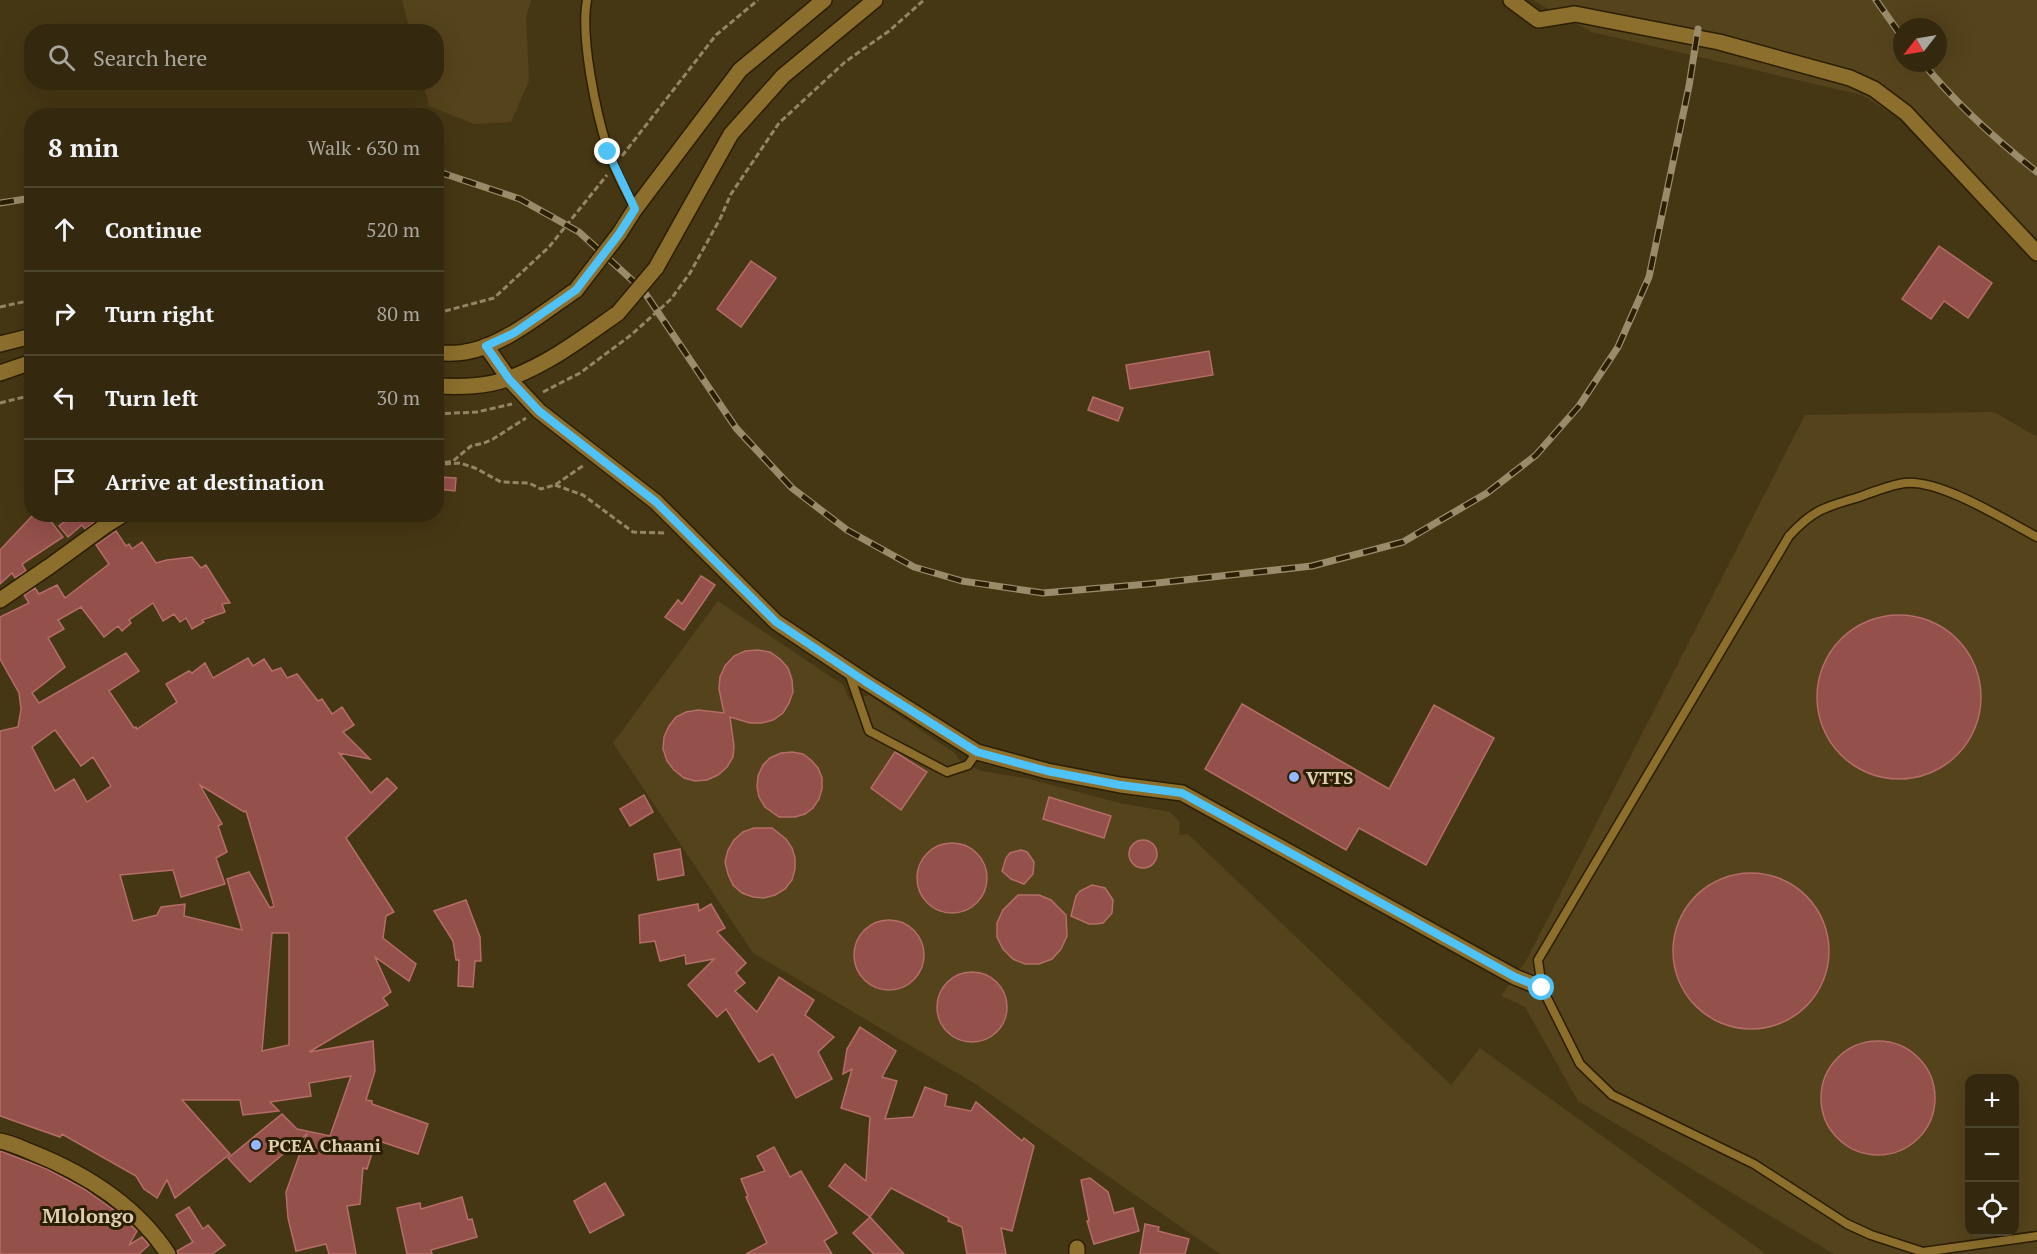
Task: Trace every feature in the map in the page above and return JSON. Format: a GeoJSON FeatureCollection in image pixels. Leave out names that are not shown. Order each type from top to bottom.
{"type":"FeatureCollection","features":[{"type":"Feature","properties":{"kind":"street"},"geometry":{"type":"LineString","coordinates":[[444,353],[466,352],[514,333],[576,290],[740,70],[824,0]]}},
{"type":"Feature","properties":{"kind":"street"},"geometry":{"type":"LineString","coordinates":[[444,386],[468,387],[509,379],[562,353],[618,313],[656,267],[731,134],[783,76],[875,0]]}},
{"type":"Feature","properties":{"kind":"street"},"geometry":{"type":"LineString","coordinates":[[1511,0],[1538,20],[1575,14],[1719,42],[1850,78],[1874,89],[1906,113],[2037,253]]}},
{"type":"Feature","properties":{"kind":"street"},"geometry":{"type":"LineString","coordinates":[[0,344],[24,338]]}},
{"type":"Feature","properties":{"kind":"street"},"geometry":{"type":"LineString","coordinates":[[486,346],[509,379],[539,411],[656,502],[776,622],[977,752],[1047,771],[1120,785],[1182,793],[1515,977],[1542,988]]}},
{"type":"Feature","properties":{"kind":"street"},"geometry":{"type":"LineString","coordinates":[[0,373],[24,365]]}},
{"type":"Feature","properties":{"kind":"street"},"geometry":{"type":"LineString","coordinates":[[0,600],[50,567],[110,522]]}},
{"type":"Feature","properties":{"kind":"street"},"geometry":{"type":"LineString","coordinates":[[0,1141],[48,1159],[107,1192],[149,1229],[168,1254]]}},
{"type":"Feature","properties":{"kind":"lane"},"geometry":{"type":"LineString","coordinates":[[587,0],[585,12],[591,76],[608,152],[635,209]]}},
{"type":"Feature","properties":{"kind":"lane"},"geometry":{"type":"LineString","coordinates":[[2037,537],[1950,492],[1927,485],[1905,483],[1822,508],[1803,520],[1789,536],[1538,960],[1542,988],[1580,1064],[1612,1095],[1754,1164],[1847,1224],[1871,1235],[1923,1251],[2037,1236]]}},
{"type":"Feature","properties":{"kind":"lane"},"geometry":{"type":"LineString","coordinates":[[848,670],[869,731],[947,772],[968,765],[977,752]]}},
{"type":"Feature","properties":{"kind":"path"},"geometry":{"type":"LineString","coordinates":[[0,307],[24,302]]}},
{"type":"Feature","properties":{"kind":"path"},"geometry":{"type":"LineString","coordinates":[[0,403],[24,397]]}},
{"type":"Feature","properties":{"kind":"path"},"geometry":{"type":"LineString","coordinates":[[445,464],[453,461],[471,446],[493,439],[518,421],[539,411]]}},
{"type":"Feature","properties":{"kind":"path"},"geometry":{"type":"LineString","coordinates":[[445,464],[460,463],[501,482],[529,483],[541,489],[555,485],[584,465],[608,464]]}},
{"type":"Feature","properties":{"kind":"path"},"geometry":{"type":"LineString","coordinates":[[555,485],[583,495],[633,532],[674,532]]}},
{"type":"Feature","properties":{"kind":"shaded area"},"geometry":{"type":"Polygon","coordinates":[[[402,0],[531,0],[526,17],[529,81],[511,122],[474,124],[444,112],[444,108],[429,106],[425,90],[444,90],[444,24],[408,24],[402,0]]]}},
{"type":"Feature","properties":{"kind":"shaded area"},"geometry":{"type":"Polygon","coordinates":[[[1533,0],[2037,0],[2037,238],[1902,120],[1862,95],[1592,32],[1533,0]]]}},
{"type":"Feature","properties":{"kind":"shaded area"},"geometry":{"type":"Polygon","coordinates":[[[1994,412],[2037,437],[2037,1254],[1834,1254],[1578,1101],[1525,1007],[1501,996],[1527,959],[1805,415],[1994,412]]]}},
{"type":"Feature","properties":{"kind":"shaded area"},"geometry":{"type":"Polygon","coordinates":[[[718,601],[843,685],[850,700],[869,695],[956,754],[958,759],[981,771],[1025,778],[1120,803],[1170,812],[1180,822],[1179,835],[1188,834],[1451,1085],[1480,1048],[1766,1254],[1220,1254],[974,1083],[753,953],[613,743],[718,601]]]}},
{"type":"Feature","properties":{"kind":"building"},"geometry":{"type":"Polygon","coordinates":[[[1939,246],[1992,283],[1968,318],[1944,301],[1931,319],[1902,299],[1939,246]]]}},
{"type":"Feature","properties":{"kind":"building"},"geometry":{"type":"Polygon","coordinates":[[[751,261],[776,278],[741,327],[717,309],[751,261]]]}},
{"type":"Feature","properties":{"kind":"building"},"geometry":{"type":"Polygon","coordinates":[[[1209,351],[1213,375],[1130,389],[1126,365],[1209,351]]]}},
{"type":"Feature","properties":{"kind":"building"},"geometry":{"type":"Polygon","coordinates":[[[1093,397],[1123,408],[1118,421],[1088,410],[1093,397]]]}},
{"type":"Feature","properties":{"kind":"building"},"geometry":{"type":"Polygon","coordinates":[[[444,477],[456,478],[455,491],[444,490],[444,477]]]}},
{"type":"Feature","properties":{"kind":"building"},"geometry":{"type":"Polygon","coordinates":[[[26,522],[51,522],[63,537],[22,564],[26,571],[15,578],[12,573],[0,584],[0,550],[26,522]]]}},
{"type":"Feature","properties":{"kind":"building"},"geometry":{"type":"Polygon","coordinates":[[[64,522],[94,522],[85,529],[82,525],[68,537],[59,526],[64,522]]]}},
{"type":"Feature","properties":{"kind":"building"},"geometry":{"type":"Polygon","coordinates":[[[116,531],[126,546],[129,544],[132,549],[142,542],[156,563],[192,557],[201,568],[206,565],[230,603],[222,604],[225,612],[202,620],[204,622],[192,629],[186,618],[180,622],[174,614],[163,621],[153,603],[129,620],[131,623],[122,631],[118,626],[104,637],[81,607],[58,620],[64,629],[48,638],[65,667],[32,693],[39,703],[126,653],[139,671],[109,691],[134,728],[137,729],[177,702],[166,684],[189,671],[192,673],[205,663],[213,678],[248,658],[253,666],[264,659],[272,671],[281,668],[287,678],[297,674],[318,701],[322,699],[332,714],[342,707],[354,725],[343,732],[370,759],[339,753],[371,793],[387,778],[397,788],[346,838],[394,912],[386,916],[383,938],[416,964],[409,981],[375,957],[391,992],[383,998],[388,1005],[309,1052],[373,1041],[375,1071],[366,1100],[428,1124],[418,1154],[376,1140],[367,1169],[363,1168],[360,1204],[347,1206],[356,1254],[329,1254],[326,1244],[296,1251],[288,1218],[286,1192],[307,1134],[250,1182],[228,1158],[282,1114],[297,1129],[330,1136],[351,1076],[309,1083],[311,1096],[270,1102],[279,1111],[243,1115],[240,1100],[182,1100],[230,1154],[175,1198],[167,1180],[157,1198],[144,1189],[136,1176],[62,1134],[60,1137],[0,1116],[0,731],[18,727],[21,709],[19,693],[0,659],[0,617],[29,603],[24,595],[35,588],[39,594],[57,585],[65,598],[109,564],[96,545],[116,531]],[[55,730],[32,747],[55,791],[74,779],[87,802],[111,786],[93,757],[81,766],[55,730]],[[200,785],[222,824],[218,826],[227,852],[216,858],[225,884],[181,897],[173,870],[120,875],[133,921],[157,915],[161,907],[185,904],[184,916],[242,930],[227,879],[249,872],[270,908],[274,906],[246,811],[244,812],[200,785]],[[272,933],[262,1051],[289,1045],[289,933],[272,933]]]}},
{"type":"Feature","properties":{"kind":"building"},"geometry":{"type":"Polygon","coordinates":[[[701,576],[715,585],[684,630],[665,617],[678,600],[682,604],[701,576]]]}},
{"type":"Feature","properties":{"kind":"building"},"geometry":{"type":"Polygon","coordinates":[[[1899,615],[1930,621],[1957,639],[1975,666],[1981,697],[1975,728],[1957,755],[1930,773],[1899,779],[1868,773],[1841,755],[1823,728],[1817,697],[1823,666],[1841,639],[1868,621],[1899,615]]]}},
{"type":"Feature","properties":{"kind":"building"},"geometry":{"type":"Polygon","coordinates":[[[745,651],[770,652],[788,668],[793,692],[789,703],[783,713],[773,720],[762,723],[750,723],[730,717],[734,746],[733,757],[727,767],[718,775],[707,780],[695,781],[684,778],[667,761],[663,749],[664,737],[669,726],[676,717],[686,712],[698,710],[724,713],[719,689],[720,677],[725,666],[734,656],[745,651]]]}},
{"type":"Feature","properties":{"kind":"building"},"geometry":{"type":"Polygon","coordinates":[[[1242,704],[1389,789],[1434,705],[1494,738],[1426,865],[1359,828],[1346,850],[1205,769],[1242,704]]]}},
{"type":"Feature","properties":{"kind":"building"},"geometry":{"type":"Polygon","coordinates":[[[895,752],[927,772],[901,810],[871,788],[895,752]]]}},
{"type":"Feature","properties":{"kind":"building"},"geometry":{"type":"Polygon","coordinates":[[[781,753],[803,754],[818,768],[822,778],[822,789],[813,808],[805,814],[795,817],[779,817],[765,807],[759,797],[758,776],[763,765],[770,758],[781,753]]]}},
{"type":"Feature","properties":{"kind":"building"},"geometry":{"type":"Polygon","coordinates":[[[644,795],[653,812],[630,826],[620,809],[644,795]]]}},
{"type":"Feature","properties":{"kind":"building"},"geometry":{"type":"Polygon","coordinates":[[[1049,797],[1111,816],[1104,838],[1043,819],[1049,797]]]}},
{"type":"Feature","properties":{"kind":"building"},"geometry":{"type":"Polygon","coordinates":[[[754,828],[772,828],[786,839],[795,858],[792,880],[785,889],[764,898],[742,893],[733,885],[725,862],[734,840],[743,832],[754,828]]]}},
{"type":"Feature","properties":{"kind":"building"},"geometry":{"type":"Polygon","coordinates":[[[1143,840],[1153,844],[1157,854],[1153,864],[1143,868],[1133,864],[1129,854],[1133,844],[1143,840]]]}},
{"type":"Feature","properties":{"kind":"building"},"geometry":{"type":"Polygon","coordinates":[[[952,843],[965,846],[977,853],[984,865],[987,878],[984,891],[977,903],[965,910],[952,913],[939,910],[927,903],[920,891],[917,878],[920,865],[927,853],[939,846],[952,843]]]}},
{"type":"Feature","properties":{"kind":"building"},"geometry":{"type":"Polygon","coordinates":[[[680,849],[684,875],[658,880],[654,854],[680,849]]]}},
{"type":"Feature","properties":{"kind":"building"},"geometry":{"type":"Polygon","coordinates":[[[1021,850],[1027,852],[1034,862],[1033,874],[1024,884],[1011,879],[1002,871],[1010,853],[1021,850]]]}},
{"type":"Feature","properties":{"kind":"building"},"geometry":{"type":"Polygon","coordinates":[[[1751,873],[1766,874],[1781,879],[1806,896],[1823,921],[1828,936],[1828,966],[1823,981],[1806,1006],[1781,1023],[1766,1028],[1751,1029],[1736,1028],[1721,1023],[1696,1006],[1679,981],[1674,966],[1673,951],[1674,936],[1679,921],[1696,896],[1721,879],[1736,874],[1751,873]]]}},
{"type":"Feature","properties":{"kind":"building"},"geometry":{"type":"Polygon","coordinates":[[[1092,885],[1105,888],[1113,900],[1112,913],[1103,923],[1089,924],[1071,916],[1076,896],[1080,891],[1092,885]]]}},
{"type":"Feature","properties":{"kind":"building"},"geometry":{"type":"Polygon","coordinates":[[[1018,895],[1039,895],[1051,900],[1066,915],[1067,936],[1061,949],[1052,959],[1039,964],[1025,964],[1013,959],[1003,949],[997,937],[997,923],[1003,910],[1018,895]]]}},
{"type":"Feature","properties":{"kind":"building"},"geometry":{"type":"Polygon","coordinates":[[[466,900],[480,937],[481,961],[475,961],[473,987],[458,986],[459,960],[456,960],[453,941],[434,911],[466,900]]]}},
{"type":"Feature","properties":{"kind":"building"},"geometry":{"type":"Polygon","coordinates":[[[698,904],[699,911],[711,904],[725,928],[717,932],[746,963],[736,973],[745,983],[735,991],[757,1012],[779,977],[814,1000],[805,1015],[834,1037],[818,1052],[832,1079],[796,1098],[773,1054],[759,1062],[726,1009],[717,1017],[688,985],[714,959],[686,964],[685,955],[660,961],[655,941],[640,943],[639,915],[698,904]]]}},
{"type":"Feature","properties":{"kind":"building"},"geometry":{"type":"Polygon","coordinates":[[[889,920],[902,923],[914,930],[921,942],[924,955],[921,968],[914,980],[902,987],[889,990],[876,987],[864,980],[857,968],[854,955],[857,942],[864,930],[876,923],[889,920]]]}},
{"type":"Feature","properties":{"kind":"building"},"geometry":{"type":"Polygon","coordinates":[[[972,972],[985,975],[997,982],[1004,994],[1007,1007],[1004,1020],[997,1032],[985,1039],[972,1042],[959,1039],[947,1032],[940,1020],[937,1007],[940,994],[947,982],[959,975],[972,972]]]}},
{"type":"Feature","properties":{"kind":"building"},"geometry":{"type":"Polygon","coordinates":[[[860,1027],[896,1051],[882,1077],[897,1081],[885,1119],[913,1117],[925,1087],[947,1095],[945,1106],[971,1111],[976,1102],[1022,1141],[1024,1138],[1034,1146],[1012,1231],[1001,1228],[1006,1254],[967,1254],[962,1227],[891,1188],[870,1217],[829,1186],[845,1164],[866,1181],[870,1117],[841,1108],[852,1069],[843,1074],[847,1049],[860,1027]]]}},
{"type":"Feature","properties":{"kind":"building"},"geometry":{"type":"Polygon","coordinates":[[[1878,1041],[1900,1046],[1918,1058],[1930,1076],[1935,1098],[1930,1120],[1918,1138],[1900,1150],[1878,1155],[1856,1150],[1838,1138],[1826,1120],[1821,1098],[1826,1076],[1838,1058],[1856,1046],[1878,1041]]]}},
{"type":"Feature","properties":{"kind":"building"},"geometry":{"type":"Polygon","coordinates":[[[774,1147],[790,1177],[801,1171],[837,1233],[824,1241],[832,1254],[746,1254],[767,1243],[746,1197],[748,1196],[741,1179],[765,1171],[757,1156],[774,1147]]]}},
{"type":"Feature","properties":{"kind":"building"},"geometry":{"type":"Polygon","coordinates":[[[0,1151],[47,1169],[84,1189],[118,1213],[137,1231],[129,1245],[142,1237],[149,1245],[139,1254],[0,1254],[0,1151]]]}},
{"type":"Feature","properties":{"kind":"building"},"geometry":{"type":"Polygon","coordinates":[[[1090,1178],[1108,1192],[1114,1213],[1133,1208],[1139,1231],[1094,1244],[1087,1221],[1089,1221],[1081,1180],[1090,1178]]]}},
{"type":"Feature","properties":{"kind":"building"},"geometry":{"type":"Polygon","coordinates":[[[605,1183],[624,1215],[590,1233],[574,1201],[605,1183]]]}},
{"type":"Feature","properties":{"kind":"building"},"geometry":{"type":"Polygon","coordinates":[[[462,1197],[468,1220],[472,1219],[477,1237],[431,1250],[432,1254],[407,1254],[397,1208],[420,1203],[421,1209],[462,1197]]]}},
{"type":"Feature","properties":{"kind":"building"},"geometry":{"type":"Polygon","coordinates":[[[189,1207],[203,1229],[208,1225],[225,1245],[212,1254],[178,1254],[177,1251],[193,1242],[176,1215],[189,1207]]]}},
{"type":"Feature","properties":{"kind":"building"},"geometry":{"type":"Polygon","coordinates":[[[870,1217],[904,1254],[874,1254],[853,1233],[870,1217]]]}},
{"type":"Feature","properties":{"kind":"building"},"geometry":{"type":"Polygon","coordinates":[[[1145,1224],[1159,1227],[1158,1231],[1189,1239],[1185,1254],[1140,1254],[1145,1224]]]}},
{"type":"Feature","properties":{"kind":"railway"},"geometry":{"type":"LineString","coordinates":[[1876,0],[1893,24]]}},
{"type":"Feature","properties":{"kind":"railway"},"geometry":{"type":"LineString","coordinates":[[444,174],[520,199],[579,232],[643,290],[736,428],[792,488],[847,530],[914,567],[962,581],[1043,593],[1312,566],[1403,542],[1487,493],[1536,455],[1579,406],[1618,347],[1649,277],[1689,86],[1698,29]]}},
{"type":"Feature","properties":{"kind":"railway"},"geometry":{"type":"LineString","coordinates":[[1931,72],[1977,120],[2037,172]]}},
{"type":"Feature","properties":{"kind":"railway"},"geometry":{"type":"LineString","coordinates":[[0,203],[24,199]]}},
{"type":"Feature","properties":{"kind":"place","name":"VTTS"},"geometry":{"type":"Point","coordinates":[1294,777]}},
{"type":"Feature","properties":{"kind":"place","name":"PCEA Chaani"},"geometry":{"type":"Point","coordinates":[256,1145]}},
{"type":"Feature","properties":{"kind":"district","name":"Mlolongo"},"geometry":{"type":"Point","coordinates":[88,1215]}},
{"type":"Feature","properties":{"kind":"route"},"geometry":{"type":"LineString","coordinates":[[608,152],[635,209],[576,290],[514,333],[486,346],[509,379],[539,411],[656,502],[776,622],[977,752],[1047,771],[1120,785],[1182,793],[1515,977],[1542,988]]}}]}
